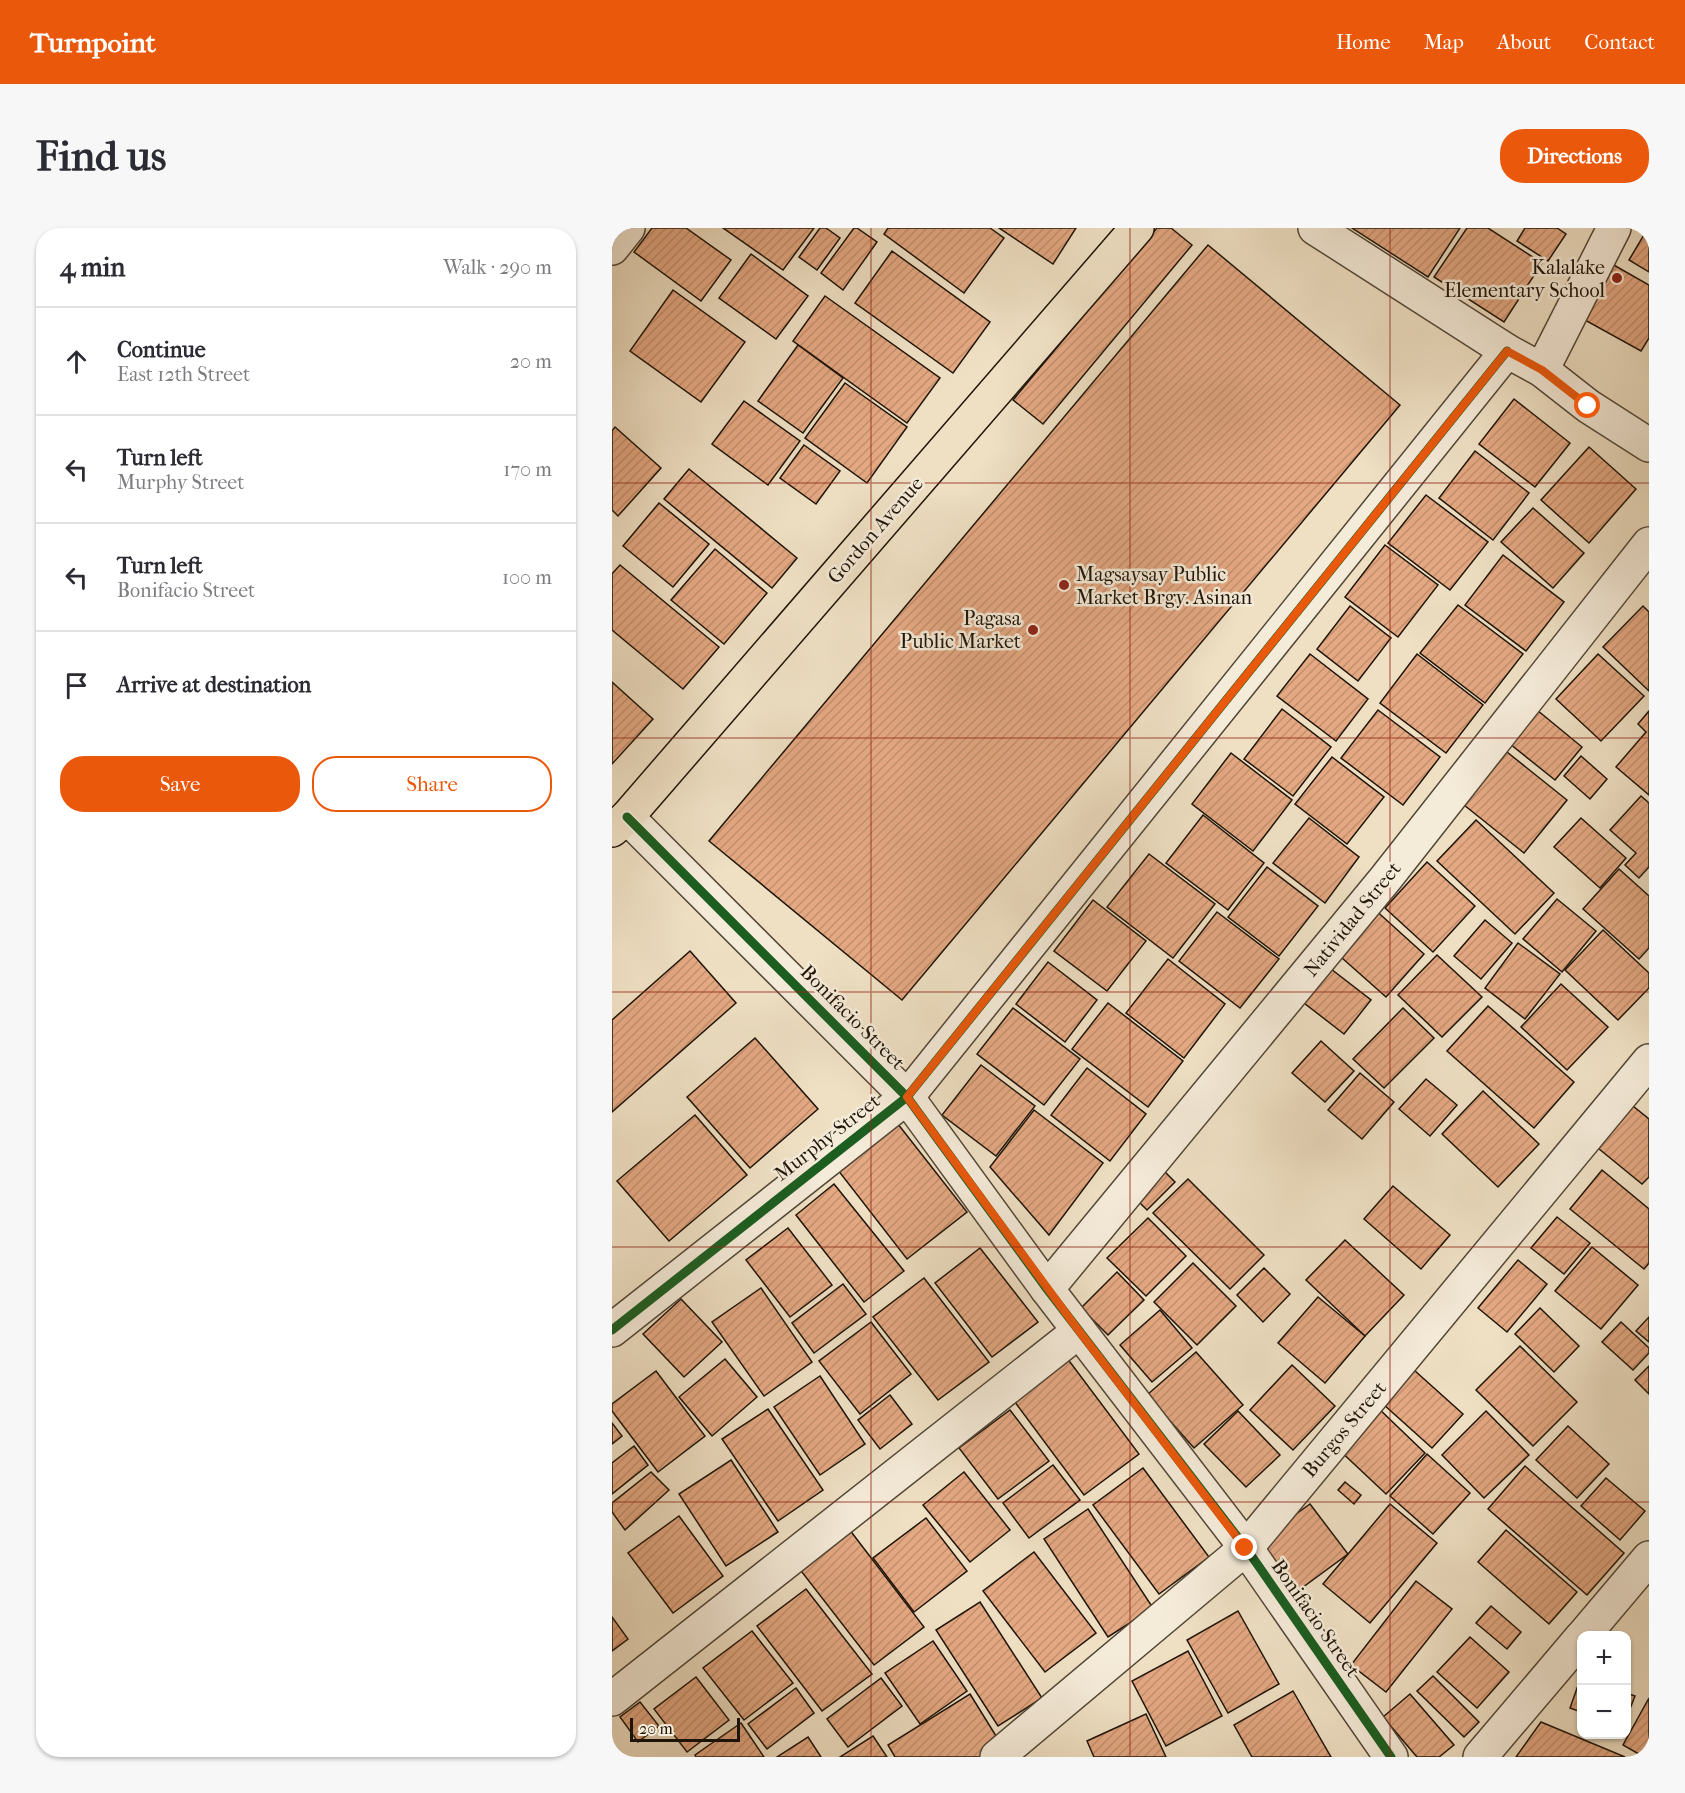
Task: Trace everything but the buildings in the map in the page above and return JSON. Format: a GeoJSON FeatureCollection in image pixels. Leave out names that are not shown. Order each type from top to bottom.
{"type":"FeatureCollection","features":[{"type":"Feature","properties":{"kind":"main road","name":"Gordon Avenue"},"geometry":{"type":"LineString","coordinates":[[620,824],[1137,228]]}},
{"type":"Feature","properties":{"kind":"street"},"geometry":{"type":"LineString","coordinates":[[612,248],[628,228]]}},
{"type":"Feature","properties":{"kind":"street"},"geometry":{"type":"LineString","coordinates":[[1315,228],[1507,351],[1542,370],[1588,406],[1649,445]]}},
{"type":"Feature","properties":{"kind":"street"},"geometry":{"type":"LineString","coordinates":[[1542,370],[1614,228]]}},
{"type":"Feature","properties":{"kind":"street","name":"Murphy Street"},"geometry":{"type":"LineString","coordinates":[[612,1330],[907,1097],[1507,351]]}},
{"type":"Feature","properties":{"kind":"street","name":"Natividad Street"},"geometry":{"type":"LineString","coordinates":[[1047,1289],[1386,878],[1649,544]]}},
{"type":"Feature","properties":{"kind":"street","name":"Bonifacio Street"},"geometry":{"type":"LineString","coordinates":[[620,824],[907,1097],[1047,1289],[1245,1548],[1391,1757]]}},
{"type":"Feature","properties":{"kind":"street","name":"Burgos Street"},"geometry":{"type":"LineString","coordinates":[[997,1757],[1245,1548],[1649,1060]]}},
{"type":"Feature","properties":{"kind":"street"},"geometry":{"type":"LineString","coordinates":[[612,1700],[1079,1331]]}},
{"type":"Feature","properties":{"kind":"street"},"geometry":{"type":"LineString","coordinates":[[1587,1631],[1649,1558]]}},
{"type":"Feature","properties":{"kind":"street"},"geometry":{"type":"LineString","coordinates":[[1480,1757],[1577,1643]]}},
{"type":"Feature","properties":{"kind":"cycle path"},"geometry":{"type":"LineString","coordinates":[[612,1330],[907,1097],[1507,351]]}},
{"type":"Feature","properties":{"kind":"cycle path"},"geometry":{"type":"LineString","coordinates":[[627,817],[907,1097],[1047,1289],[1246,1548],[1391,1757]]}},
{"type":"Feature","properties":{"kind":"place","name":"Kalalake Elementary School"},"geometry":{"type":"Point","coordinates":[1617,278]}},
{"type":"Feature","properties":{"kind":"place","name":"Magsaysay Public Market Brgy. Asinan"},"geometry":{"type":"Point","coordinates":[1064,585]}},
{"type":"Feature","properties":{"kind":"place","name":"Pagasa Public Market"},"geometry":{"type":"Point","coordinates":[1033,630]}},
{"type":"Feature","properties":{"kind":"route"},"geometry":{"type":"LineString","coordinates":[[1245,1548],[1047,1289],[907,1097],[1507,351],[1542,370],[1588,406]]}}]}
